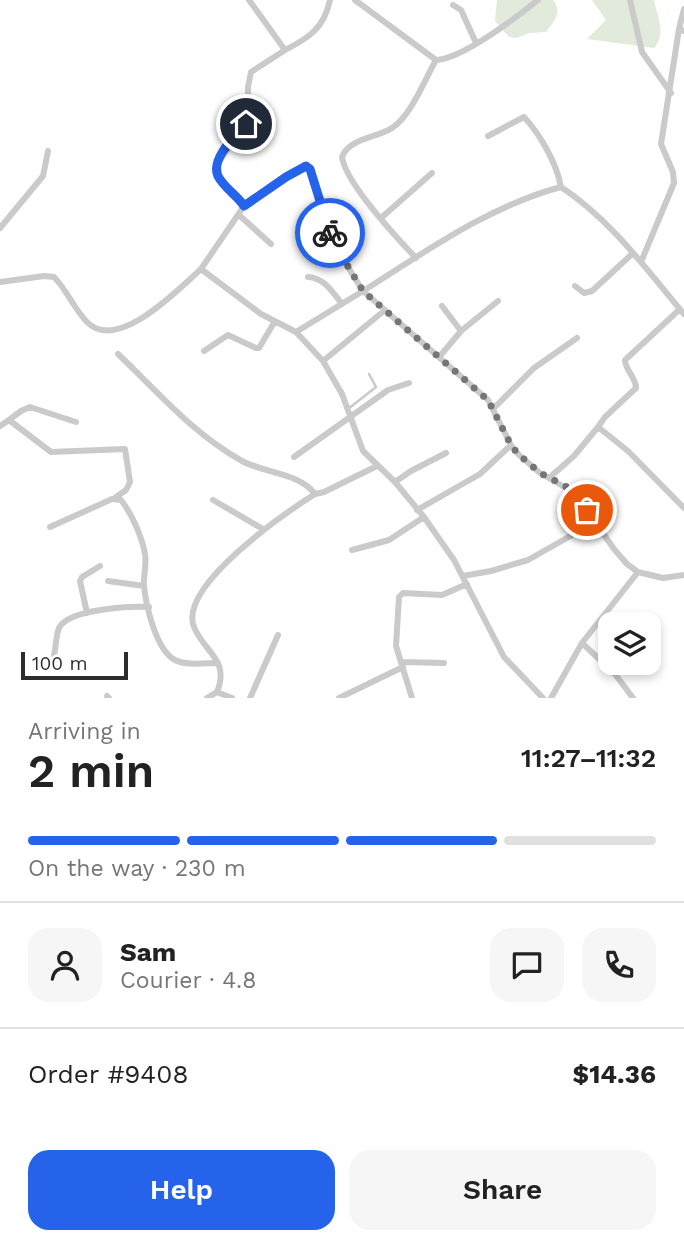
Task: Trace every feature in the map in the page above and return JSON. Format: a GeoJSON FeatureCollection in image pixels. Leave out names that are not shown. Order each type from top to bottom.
{"type":"FeatureCollection","features":[{"type":"Feature","properties":{"kind":"street"},"geometry":{"type":"LineString","coordinates":[[248,0],[285,50]]}},
{"type":"Feature","properties":{"kind":"street"},"geometry":{"type":"LineString","coordinates":[[244,206],[219,178],[218,163],[248,120],[248,82],[251,72],[315,32],[325,17],[330,0]]}},
{"type":"Feature","properties":{"kind":"street"},"geometry":{"type":"LineString","coordinates":[[355,0],[436,60],[447,59],[476,43],[538,0]]}},
{"type":"Feature","properties":{"kind":"street"},"geometry":{"type":"LineString","coordinates":[[630,0],[642,52],[671,93]]}},
{"type":"Feature","properties":{"kind":"street"},"geometry":{"type":"LineString","coordinates":[[453,5],[461,10],[476,43]]}},
{"type":"Feature","properties":{"kind":"street"},"geometry":{"type":"LineString","coordinates":[[641,262],[674,183],[673,172],[661,144],[684,9]]}},
{"type":"Feature","properties":{"kind":"street"},"geometry":{"type":"LineString","coordinates":[[416,258],[381,218],[345,168],[343,153],[350,146],[386,132],[403,119],[436,60]]}},
{"type":"Feature","properties":{"kind":"street"},"geometry":{"type":"LineString","coordinates":[[488,136],[524,117],[533,127],[552,162],[561,187],[597,217],[641,262],[680,310]]}},
{"type":"Feature","properties":{"kind":"street"},"geometry":{"type":"LineString","coordinates":[[0,228],[43,176],[48,151]]}},
{"type":"Feature","properties":{"kind":"street"},"geometry":{"type":"LineString","coordinates":[[0,282],[52,276],[57,279],[87,322],[100,331],[113,331],[138,320],[201,269],[244,206],[306,166],[310,169],[330,235],[363,291],[440,356],[494,408],[511,445],[531,467],[571,489],[627,564],[638,572],[663,578],[684,575]]}},
{"type":"Feature","properties":{"kind":"street"},"geometry":{"type":"LineString","coordinates":[[381,218],[432,173]]}},
{"type":"Feature","properties":{"kind":"street"},"geometry":{"type":"LineString","coordinates":[[296,332],[452,236],[514,204],[561,187]]}},
{"type":"Feature","properties":{"kind":"street"},"geometry":{"type":"LineString","coordinates":[[239,215],[271,244]]}},
{"type":"Feature","properties":{"kind":"street"},"geometry":{"type":"LineString","coordinates":[[575,286],[584,293],[592,291],[632,254]]}},
{"type":"Feature","properties":{"kind":"street"},"geometry":{"type":"LineString","coordinates":[[201,269],[261,314],[296,332],[323,361],[348,409],[363,451],[395,482],[424,517],[463,576],[504,657],[543,698]]}},
{"type":"Feature","properties":{"kind":"street"},"geometry":{"type":"LineString","coordinates":[[307,277],[323,282],[342,304]]}},
{"type":"Feature","properties":{"kind":"street"},"geometry":{"type":"LineString","coordinates":[[549,478],[574,456],[605,417],[636,388],[625,360],[680,310],[684,299]]}},
{"type":"Feature","properties":{"kind":"street"},"geometry":{"type":"LineString","coordinates":[[440,356],[461,331],[498,301]]}},
{"type":"Feature","properties":{"kind":"street"},"geometry":{"type":"LineString","coordinates":[[442,306],[461,331]]}},
{"type":"Feature","properties":{"kind":"street"},"geometry":{"type":"LineString","coordinates":[[323,361],[386,310]]}},
{"type":"Feature","properties":{"kind":"street"},"geometry":{"type":"LineString","coordinates":[[204,351],[228,335],[259,348],[275,321]]}},
{"type":"Feature","properties":{"kind":"street"},"geometry":{"type":"LineString","coordinates":[[494,408],[534,368],[578,338]]}},
{"type":"Feature","properties":{"kind":"street"},"geometry":{"type":"LineString","coordinates":[[118,354],[155,389],[172,410],[215,443],[239,460],[257,468],[297,479],[315,494]]}},
{"type":"Feature","properties":{"kind":"street"},"geometry":{"type":"LineString","coordinates":[[294,457],[388,390],[409,383]]}},
{"type":"Feature","properties":{"kind":"street"},"geometry":{"type":"LineString","coordinates":[[0,426],[30,407],[76,422]]}},
{"type":"Feature","properties":{"kind":"street"},"geometry":{"type":"LineString","coordinates":[[9,420],[51,452],[125,449],[130,482],[126,490],[50,527]]}},
{"type":"Feature","properties":{"kind":"street"},"geometry":{"type":"LineString","coordinates":[[598,427],[628,452],[684,508]]}},
{"type":"Feature","properties":{"kind":"street"},"geometry":{"type":"LineString","coordinates":[[417,510],[481,474],[511,445]]}},
{"type":"Feature","properties":{"kind":"street"},"geometry":{"type":"LineString","coordinates":[[395,482],[446,453]]}},
{"type":"Feature","properties":{"kind":"street"},"geometry":{"type":"LineString","coordinates":[[207,698],[217,692],[221,680],[218,663],[194,624],[194,605],[201,592],[224,566],[264,529],[315,494],[377,466]]}},
{"type":"Feature","properties":{"kind":"street"},"geometry":{"type":"LineString","coordinates":[[116,497],[131,516],[145,551],[144,586],[154,630],[161,643],[175,659],[184,662],[218,663]]}},
{"type":"Feature","properties":{"kind":"street"},"geometry":{"type":"LineString","coordinates":[[213,500],[264,529]]}},
{"type":"Feature","properties":{"kind":"street"},"geometry":{"type":"LineString","coordinates":[[352,550],[389,540],[424,517]]}},
{"type":"Feature","properties":{"kind":"street"},"geometry":{"type":"LineString","coordinates":[[463,576],[528,560],[595,522]]}},
{"type":"Feature","properties":{"kind":"street"},"geometry":{"type":"LineString","coordinates":[[87,613],[80,581],[100,566]]}},
{"type":"Feature","properties":{"kind":"street"},"geometry":{"type":"LineString","coordinates":[[551,698],[582,643],[638,572]]}},
{"type":"Feature","properties":{"kind":"street"},"geometry":{"type":"LineString","coordinates":[[108,581],[144,586]]}},
{"type":"Feature","properties":{"kind":"street"},"geometry":{"type":"LineString","coordinates":[[412,698],[396,646],[401,594],[442,595],[467,584]]}},
{"type":"Feature","properties":{"kind":"street"},"geometry":{"type":"LineString","coordinates":[[54,655],[61,624],[87,613],[125,606],[149,607]]}},
{"type":"Feature","properties":{"kind":"street"},"geometry":{"type":"LineString","coordinates":[[250,698],[278,635]]}},
{"type":"Feature","properties":{"kind":"street"},"geometry":{"type":"LineString","coordinates":[[582,643],[615,674],[633,698]]}},
{"type":"Feature","properties":{"kind":"street"},"geometry":{"type":"LineString","coordinates":[[338,698],[403,664],[444,663]]}},
{"type":"Feature","properties":{"kind":"street"},"geometry":{"type":"LineString","coordinates":[[217,692],[232,698]]}},
{"type":"Feature","properties":{"kind":"lane"},"geometry":{"type":"LineString","coordinates":[[348,409],[376,387],[369,374]]}},
{"type":"Feature","properties":{"kind":"green space"},"geometry":{"type":"Polygon","coordinates":[[[497,0],[553,0],[557,13],[546,32],[509,37],[495,21],[497,0]]]}},
{"type":"Feature","properties":{"kind":"green space"},"geometry":{"type":"Polygon","coordinates":[[[592,0],[654,0],[661,30],[654,48],[587,39],[606,20],[592,0]]]}},
{"type":"Feature","properties":{"kind":"way so far"},"geometry":{"type":"LineString","coordinates":[[330,233],[363,291],[488,400],[518,454],[540,473],[571,489],[587,510]]}},
{"type":"Feature","properties":{"kind":"route"},"geometry":{"type":"LineString","coordinates":[[246,124],[220,158],[217,168],[219,178],[244,206],[306,166],[310,169],[330,233]]}}]}
